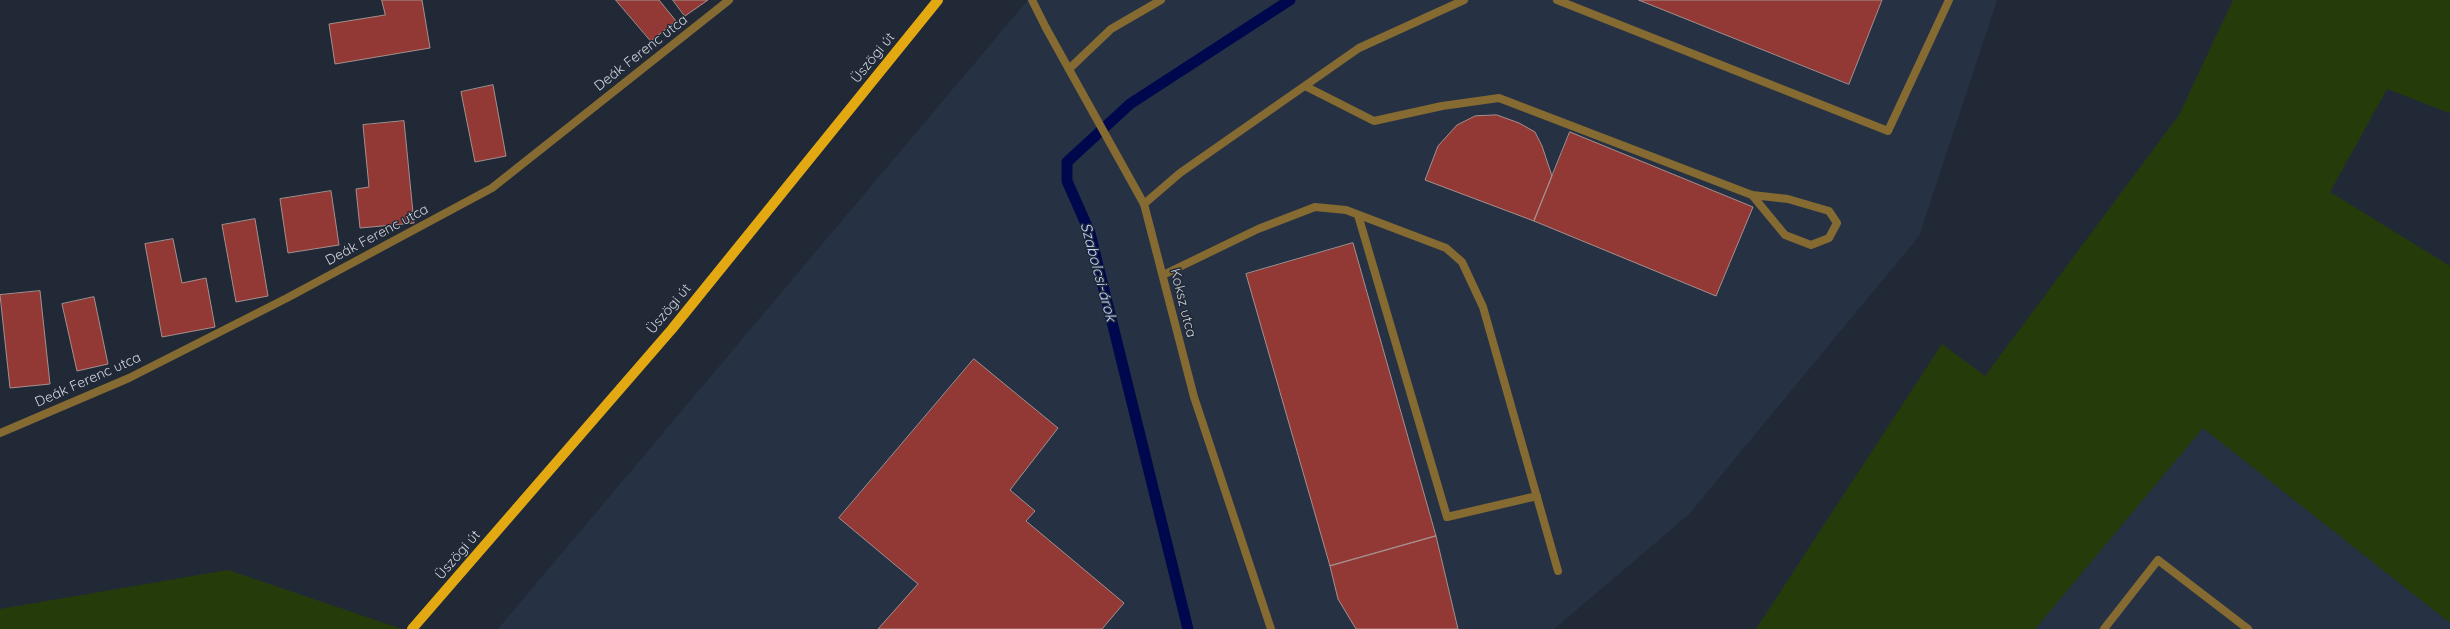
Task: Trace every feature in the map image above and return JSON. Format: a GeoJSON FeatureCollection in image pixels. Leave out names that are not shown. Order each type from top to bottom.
{"type":"FeatureCollection","features":[{"type":"Feature","properties":{"kind":"main road","name":"Üszögi út"},"geometry":{"type":"LineString","coordinates":[[412,629],[672,329],[938,0]]}},
{"type":"Feature","properties":{"kind":"street","name":"Deák Ferenc utca"},"geometry":{"type":"LineString","coordinates":[[0,433],[129,378],[287,298],[492,188],[729,0]]}},
{"type":"Feature","properties":{"kind":"street","name":"Koksz utca"},"geometry":{"type":"LineString","coordinates":[[1032,0],[1046,28],[1144,204],[1194,397],[1271,629]]}},
{"type":"Feature","properties":{"kind":"street"},"geometry":{"type":"LineString","coordinates":[[1146,9],[1152,0]]}},
{"type":"Feature","properties":{"kind":"street"},"geometry":{"type":"LineString","coordinates":[[1069,69],[1111,29],[1161,0]]}},
{"type":"Feature","properties":{"kind":"street"},"geometry":{"type":"LineString","coordinates":[[1144,204],[1180,173],[1359,48],[1464,0]]}},
{"type":"Feature","properties":{"kind":"street"},"geometry":{"type":"LineString","coordinates":[[1557,0],[1888,132],[1950,0]]}},
{"type":"Feature","properties":{"kind":"street"},"geometry":{"type":"LineString","coordinates":[[1305,86],[1374,121],[1442,106],[1498,98],[1752,195],[1788,199],[1829,211],[1837,223],[1829,238],[1811,245],[1785,235],[1752,195]]}},
{"type":"Feature","properties":{"kind":"street"},"geometry":{"type":"LineString","coordinates":[[1163,275],[1258,229],[1315,207],[1346,210],[1358,216],[1446,248],[1462,262],[1483,307],[1558,571]]}},
{"type":"Feature","properties":{"kind":"street"},"geometry":{"type":"LineString","coordinates":[[1358,216],[1447,517],[1536,496]]}},
{"type":"Feature","properties":{"kind":"street"},"geometry":{"type":"LineString","coordinates":[[2104,629],[2158,560],[2248,629]]}},
{"type":"Feature","properties":{"kind":"shaded area"},"geometry":{"type":"Polygon","coordinates":[[[1028,0],[1997,0],[1919,236],[1689,514],[1554,629],[498,629],[1028,0]]]}},
{"type":"Feature","properties":{"kind":"shaded area"},"geometry":{"type":"Polygon","coordinates":[[[2203,428],[2450,623],[2450,629],[2035,629],[2203,428]]]}},
{"type":"Feature","properties":{"kind":"green space"},"geometry":{"type":"Polygon","coordinates":[[[2233,0],[2450,0],[2450,113],[2387,89],[2330,192],[2450,266],[2450,623],[2203,428],[2035,629],[1756,629],[1942,344],[1985,376],[2179,115],[2233,0]]]}},
{"type":"Feature","properties":{"kind":"green space"},"geometry":{"type":"Polygon","coordinates":[[[228,570],[402,629],[0,629],[0,609],[228,570]]]}},
{"type":"Feature","properties":{"kind":"building"},"geometry":{"type":"Polygon","coordinates":[[[382,0],[422,0],[430,48],[335,64],[329,24],[385,15],[382,0]]]}},
{"type":"Feature","properties":{"kind":"building"},"geometry":{"type":"Polygon","coordinates":[[[616,0],[659,0],[676,21],[651,41],[616,0]]]}},
{"type":"Feature","properties":{"kind":"building"},"geometry":{"type":"Polygon","coordinates":[[[673,0],[708,0],[685,16],[673,0]]]}},
{"type":"Feature","properties":{"kind":"building"},"geometry":{"type":"Polygon","coordinates":[[[1639,0],[1882,0],[1849,84],[1639,0]]]}},
{"type":"Feature","properties":{"kind":"building"},"geometry":{"type":"Polygon","coordinates":[[[493,85],[506,156],[475,162],[461,92],[493,85]]]}},
{"type":"Feature","properties":{"kind":"building"},"geometry":{"type":"Polygon","coordinates":[[[1497,115],[1519,123],[1535,132],[1542,146],[1552,176],[1534,221],[1425,180],[1438,146],[1457,125],[1475,116],[1497,115]]]}},
{"type":"Feature","properties":{"kind":"building"},"geometry":{"type":"Polygon","coordinates":[[[404,121],[414,223],[360,228],[356,189],[369,187],[363,125],[404,121]]]}},
{"type":"Feature","properties":{"kind":"building"},"geometry":{"type":"Polygon","coordinates":[[[1570,132],[1753,207],[1716,296],[1534,221],[1570,132]]]}},
{"type":"Feature","properties":{"kind":"building"},"geometry":{"type":"Polygon","coordinates":[[[331,191],[339,245],[288,253],[280,199],[331,191]]]}},
{"type":"Feature","properties":{"kind":"building"},"geometry":{"type":"Polygon","coordinates":[[[255,219],[268,296],[236,302],[222,225],[255,219]]]}},
{"type":"Feature","properties":{"kind":"building"},"geometry":{"type":"Polygon","coordinates":[[[173,239],[182,283],[206,278],[215,327],[162,337],[145,244],[173,239]]]}},
{"type":"Feature","properties":{"kind":"building"},"geometry":{"type":"Polygon","coordinates":[[[1353,243],[1436,536],[1330,566],[1246,274],[1353,243]]]}},
{"type":"Feature","properties":{"kind":"building"},"geometry":{"type":"Polygon","coordinates":[[[40,291],[50,384],[10,388],[0,295],[40,291]]]}},
{"type":"Feature","properties":{"kind":"building"},"geometry":{"type":"Polygon","coordinates":[[[94,297],[108,364],[77,371],[62,304],[94,297]]]}},
{"type":"Feature","properties":{"kind":"building"},"geometry":{"type":"Polygon","coordinates":[[[974,359],[1058,428],[1010,490],[1035,511],[1026,521],[1124,603],[1102,629],[878,629],[918,584],[839,518],[974,359]]]}},
{"type":"Feature","properties":{"kind":"building"},"geometry":{"type":"Polygon","coordinates":[[[1436,536],[1458,629],[1356,629],[1338,599],[1330,566],[1436,536]]]}},
{"type":"Feature","properties":{"kind":"waterway","name":"Szabolcsi-árok"},"geometry":{"type":"LineString","coordinates":[[1188,629],[1090,233],[1067,181],[1067,162],[1130,104],[1290,0]]}}]}
